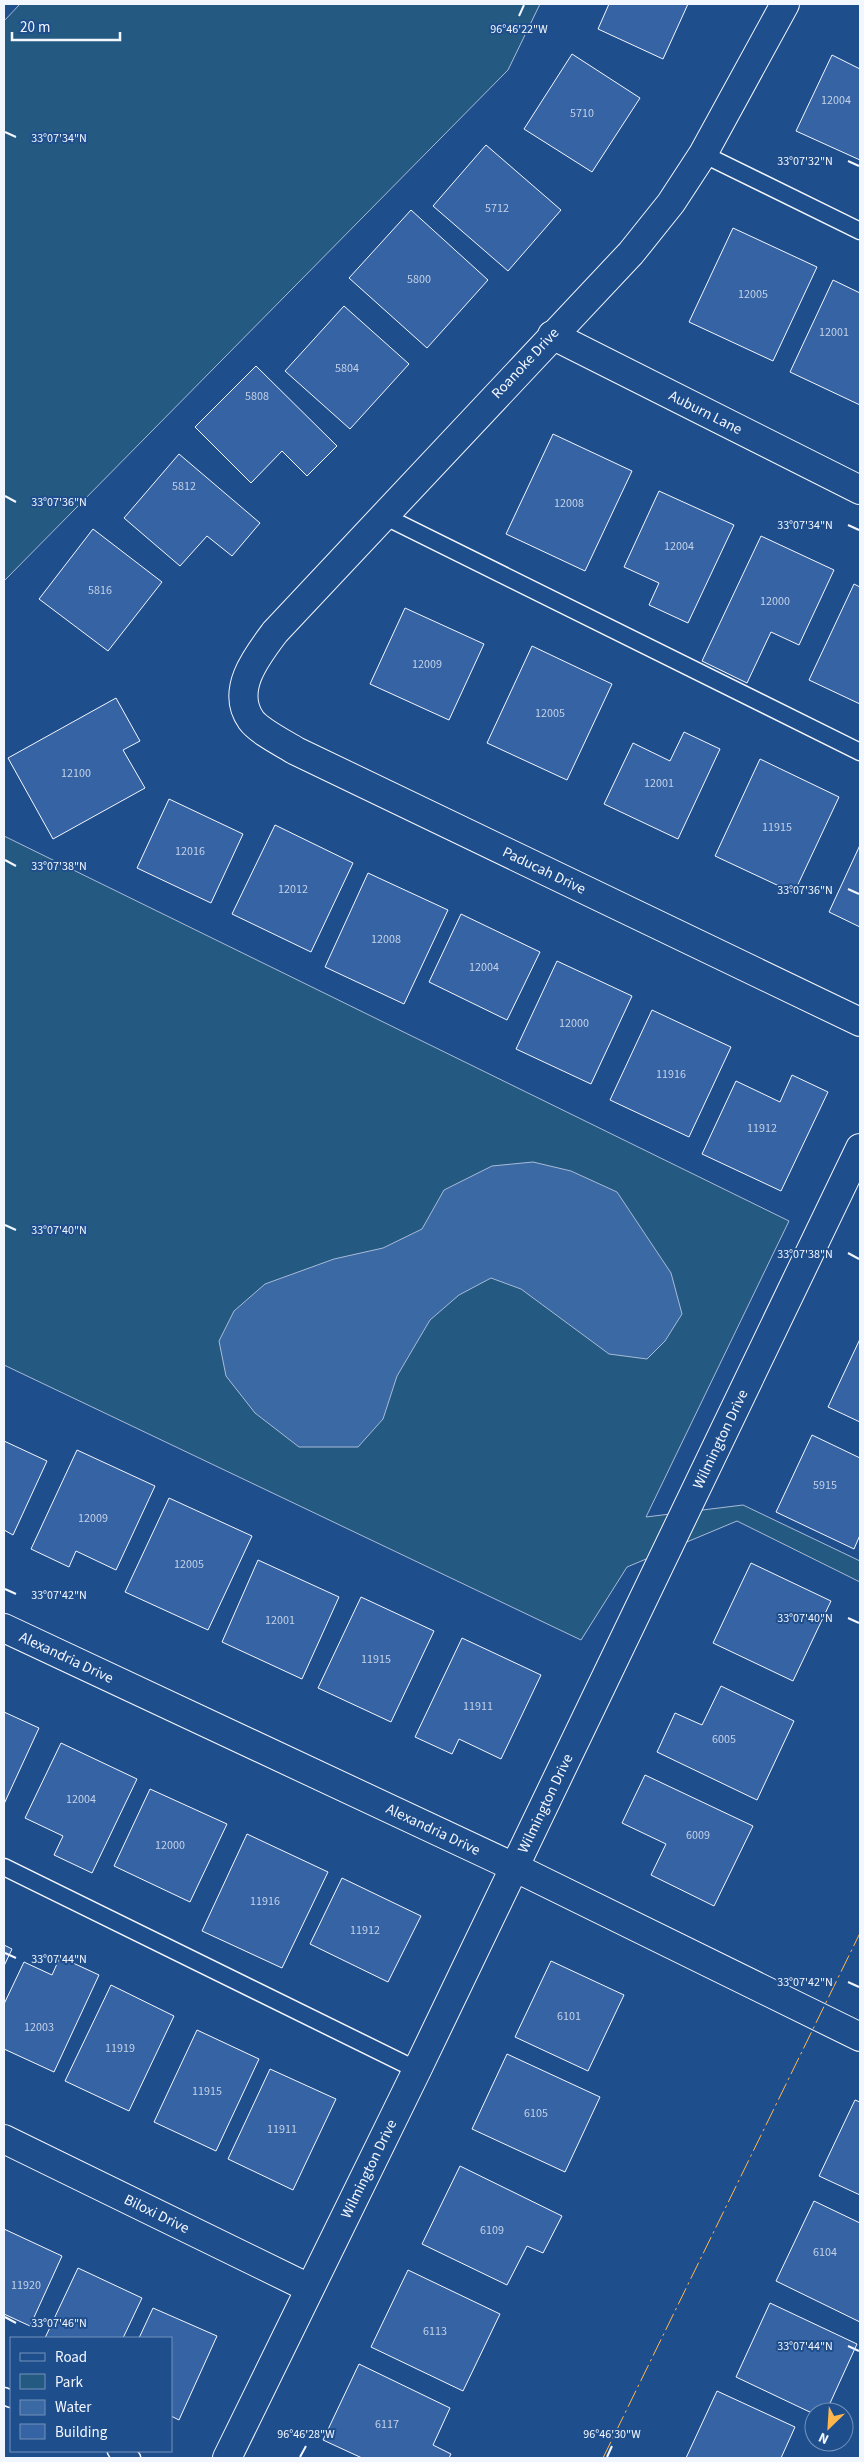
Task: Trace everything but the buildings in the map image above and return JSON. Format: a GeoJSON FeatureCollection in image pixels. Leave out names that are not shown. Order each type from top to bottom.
{"type":"FeatureCollection","features":[{"type":"Feature","properties":{"kind":"street","name":"Roanoke Drive"},"geometry":{"type":"LineString","coordinates":[[243,702],[246,682],[261,651],[276,632],[637,246],[671,203],[702,154],[785,4]]}},
{"type":"Feature","properties":{"kind":"street","name":"Auburn Lane"},"geometry":{"type":"LineString","coordinates":[[552,335],[860,490]]}},
{"type":"Feature","properties":{"kind":"street","name":"Paducah Drive"},"geometry":{"type":"LineString","coordinates":[[243,702],[251,721],[296,751],[860,1022]]}},
{"type":"Feature","properties":{"kind":"street","name":"Wilmington Drive"},"geometry":{"type":"LineString","coordinates":[[227,2458],[417,2070],[860,1148]]}},
{"type":"Feature","properties":{"kind":"street","name":"Alexandria Drive"},"geometry":{"type":"LineString","coordinates":[[4,1628],[514,1868],[860,2037]]}},
{"type":"Feature","properties":{"kind":"street","name":"Biloxi Drive"},"geometry":{"type":"LineString","coordinates":[[4,2139],[309,2288]]}},
{"type":"Feature","properties":{"kind":"lane"},"geometry":{"type":"LineString","coordinates":[[702,154],[860,231]]}},
{"type":"Feature","properties":{"kind":"lane"},"geometry":{"type":"LineString","coordinates":[[384,516],[860,752]]}},
{"type":"Feature","properties":{"kind":"lane"},"geometry":{"type":"LineString","coordinates":[[4,1867],[417,2070]]}},
{"type":"Feature","properties":{"kind":"lane"},"geometry":{"type":"LineString","coordinates":[[118,2452],[132,2458]]}},
{"type":"Feature","properties":{"kind":"green space"},"geometry":{"type":"Polygon","coordinates":[[[20,4],[540,4],[508,70],[4,581],[4,21],[20,4]]]}},
{"type":"Feature","properties":{"kind":"green space"},"geometry":{"type":"Polygon","coordinates":[[[4,836],[789,1221],[646,1517],[743,1505],[860,1561],[860,1582],[737,1521],[627,1567],[581,1640],[4,1365],[4,836]]]}},
{"type":"Feature","properties":{"kind":"water"},"geometry":{"type":"Polygon","coordinates":[[[533,1162],[571,1171],[617,1192],[671,1273],[682,1314],[665,1341],[647,1359],[609,1354],[521,1289],[491,1278],[459,1295],[430,1320],[397,1376],[383,1419],[358,1447],[299,1447],[255,1413],[226,1376],[219,1341],[234,1311],[265,1284],[334,1259],[383,1248],[422,1229],[444,1190],[492,1166],[533,1162]]]}},
{"type":"Feature","properties":{"kind":"power"},"geometry":{"type":"LineString","coordinates":[[603,2458],[860,1933]]}}]}
